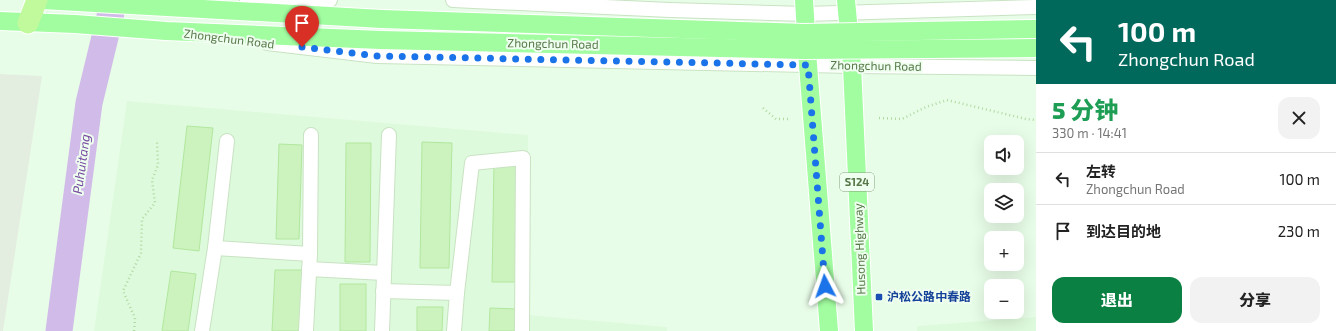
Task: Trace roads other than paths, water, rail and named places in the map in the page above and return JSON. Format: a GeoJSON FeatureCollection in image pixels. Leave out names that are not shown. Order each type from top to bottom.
{"type":"FeatureCollection","features":[{"type":"Feature","properties":{"kind":"highway"},"geometry":{"type":"LineString","coordinates":[[28,22],[37,0]]}},
{"type":"Feature","properties":{"kind":"main road","name":"Zhongchun Road"},"geometry":{"type":"LineString","coordinates":[[42,0],[382,19],[804,33],[1036,29]]}},
{"type":"Feature","properties":{"kind":"main road"},"geometry":{"type":"LineString","coordinates":[[804,7],[829,331]]}},
{"type":"Feature","properties":{"kind":"main road","name":"Husong Highway"},"geometry":{"type":"LineString","coordinates":[[847,7],[852,66],[864,331]]}},
{"type":"Feature","properties":{"kind":"main road","name":"Zhongchun Road"},"geometry":{"type":"LineString","coordinates":[[0,21],[75,24],[166,31],[380,40],[804,50],[1036,48]]}},
{"type":"Feature","properties":{"kind":"street","name":"Zhongchun Road"},"geometry":{"type":"LineString","coordinates":[[173,8],[330,0]]}},
{"type":"Feature","properties":{"kind":"street"},"geometry":{"type":"LineString","coordinates":[[453,0],[670,10],[804,7],[1036,7]]}},
{"type":"Feature","properties":{"kind":"street"},"geometry":{"type":"LineString","coordinates":[[792,0],[804,7]]}},
{"type":"Feature","properties":{"kind":"street","name":"Zhongchun Road"},"geometry":{"type":"LineString","coordinates":[[166,31],[377,56],[852,66],[1036,68]]}},
{"type":"Feature","properties":{"kind":"street"},"geometry":{"type":"LineString","coordinates":[[306,331],[310,254],[311,135]]}},
{"type":"Feature","properties":{"kind":"street"},"geometry":{"type":"LineString","coordinates":[[382,331],[389,135]]}},
{"type":"Feature","properties":{"kind":"street"},"geometry":{"type":"LineString","coordinates":[[202,331],[215,248],[226,141]]}},
{"type":"Feature","properties":{"kind":"street"},"geometry":{"type":"LineString","coordinates":[[454,331],[472,163],[523,158],[522,331]]}},
{"type":"Feature","properties":{"kind":"street"},"geometry":{"type":"LineString","coordinates":[[215,248],[310,254]]}},
{"type":"Feature","properties":{"kind":"street"},"geometry":{"type":"LineString","coordinates":[[309,269],[384,273]]}},
{"type":"Feature","properties":{"kind":"street"},"geometry":{"type":"LineString","coordinates":[[383,291],[457,293]]}},
{"type":"Feature","properties":{"kind":"waterway","name":"Puhuitang"},"geometry":{"type":"LineString","coordinates":[[59,331],[89,103],[114,0]]}},
{"type":"Feature","properties":{"kind":"place","name":"沪松公路中春路"},"geometry":{"type":"Point","coordinates":[879,297]}}]}
